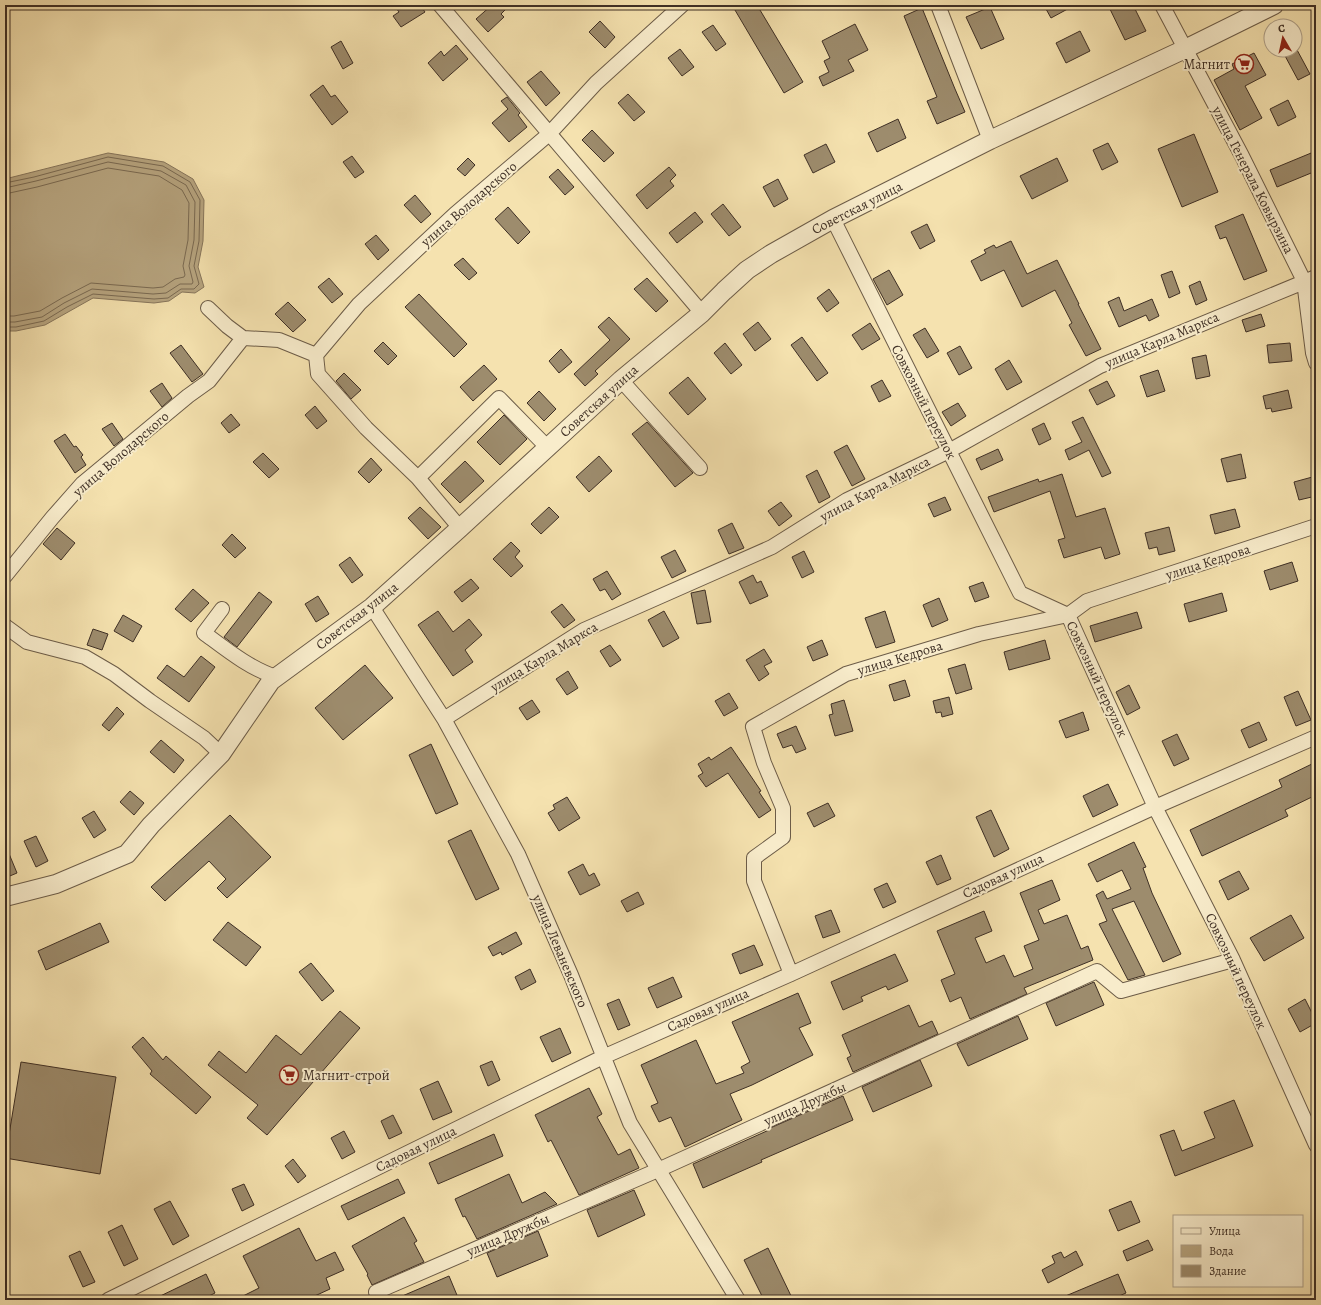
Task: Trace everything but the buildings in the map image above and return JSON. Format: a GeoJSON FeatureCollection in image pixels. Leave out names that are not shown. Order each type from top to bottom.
{"type":"FeatureCollection","features":[{"type":"Feature","properties":{"kind":"street"},"geometry":{"type":"LineString","coordinates":[[440,5],[702,313]]}},
{"type":"Feature","properties":{"kind":"street","name":"улица Володарского"},"geometry":{"type":"LineString","coordinates":[[316,355],[359,304],[455,214],[549,134],[596,83],[682,5]]}},
{"type":"Feature","properties":{"kind":"street"},"geometry":{"type":"LineString","coordinates":[[938,5],[990,140]]}},
{"type":"Feature","properties":{"kind":"street","name":"улица Генерала Ковырзина"},"geometry":{"type":"LineString","coordinates":[[1162,5],[1242,156],[1310,279],[1313,353],[1316,363]]}},
{"type":"Feature","properties":{"kind":"street","name":"Советская улица"},"geometry":{"type":"LineString","coordinates":[[5,897],[56,884],[127,854],[151,825],[221,754],[271,681],[372,607],[621,380],[702,313],[747,270],[771,254],[833,219],[990,140],[1185,49],[1274,5]]}},
{"type":"Feature","properties":{"kind":"street","name":"Совхозный переулок"},"geometry":{"type":"LineString","coordinates":[[833,219],[1020,592],[1068,615],[1155,807],[1233,960],[1316,1145]]}},
{"type":"Feature","properties":{"kind":"street","name":"улица Карла Маркса"},"geometry":{"type":"LineString","coordinates":[[444,719],[584,630],[772,547],[847,500],[949,451],[1100,366],[1310,279]]}},
{"type":"Feature","properties":{"kind":"street"},"geometry":{"type":"LineString","coordinates":[[208,308],[227,326],[244,338],[279,340],[316,355],[318,374],[366,428],[418,478],[460,528]]}},
{"type":"Feature","properties":{"kind":"street","name":"улица Володарского"},"geometry":{"type":"LineString","coordinates":[[5,576],[82,484],[188,396],[209,381],[244,338]]}},
{"type":"Feature","properties":{"kind":"street"},"geometry":{"type":"LineString","coordinates":[[621,380],[700,468]]}},
{"type":"Feature","properties":{"kind":"street"},"geometry":{"type":"LineString","coordinates":[[418,478],[500,398],[547,447]]}},
{"type":"Feature","properties":{"kind":"street","name":"улица Кедрова"},"geometry":{"type":"LineString","coordinates":[[790,974],[754,880],[754,858],[783,837],[783,808],[764,763],[753,727],[846,674],[979,634],[1068,615],[1087,601],[1316,526]]}},
{"type":"Feature","properties":{"kind":"street","name":"улица Леваневского"},"geometry":{"type":"LineString","coordinates":[[372,607],[444,719],[518,854],[571,975],[630,1123],[738,1300]]}},
{"type":"Feature","properties":{"kind":"street"},"geometry":{"type":"LineString","coordinates":[[222,609],[204,633],[240,660],[265,674],[276,677]]}},
{"type":"Feature","properties":{"kind":"street"},"geometry":{"type":"LineString","coordinates":[[5,626],[27,642],[85,657],[114,674],[204,738],[221,754]]}},
{"type":"Feature","properties":{"kind":"street","name":"Садовая улица"},"geometry":{"type":"LineString","coordinates":[[108,1300],[603,1057],[790,974],[1155,807],[1316,737]]}},
{"type":"Feature","properties":{"kind":"street","name":"улица Дружбы"},"geometry":{"type":"LineString","coordinates":[[376,1292],[658,1170],[1097,971],[1121,991],[1233,960]]}},
{"type":"Feature","properties":{"kind":"water"},"geometry":{"type":"Polygon","coordinates":[[[108,153],[164,162],[193,179],[204,200],[203,241],[198,267],[204,287],[195,293],[182,292],[169,301],[154,303],[93,298],[45,325],[16,331],[5,331],[5,179],[108,153]]]}},
{"type":"Feature","properties":{"kind":"place","name":"Магнит"},"geometry":{"type":"Point","coordinates":[1244,64]}},
{"type":"Feature","properties":{"kind":"place","name":"Магнит-строй"},"geometry":{"type":"Point","coordinates":[289,1075]}}]}
